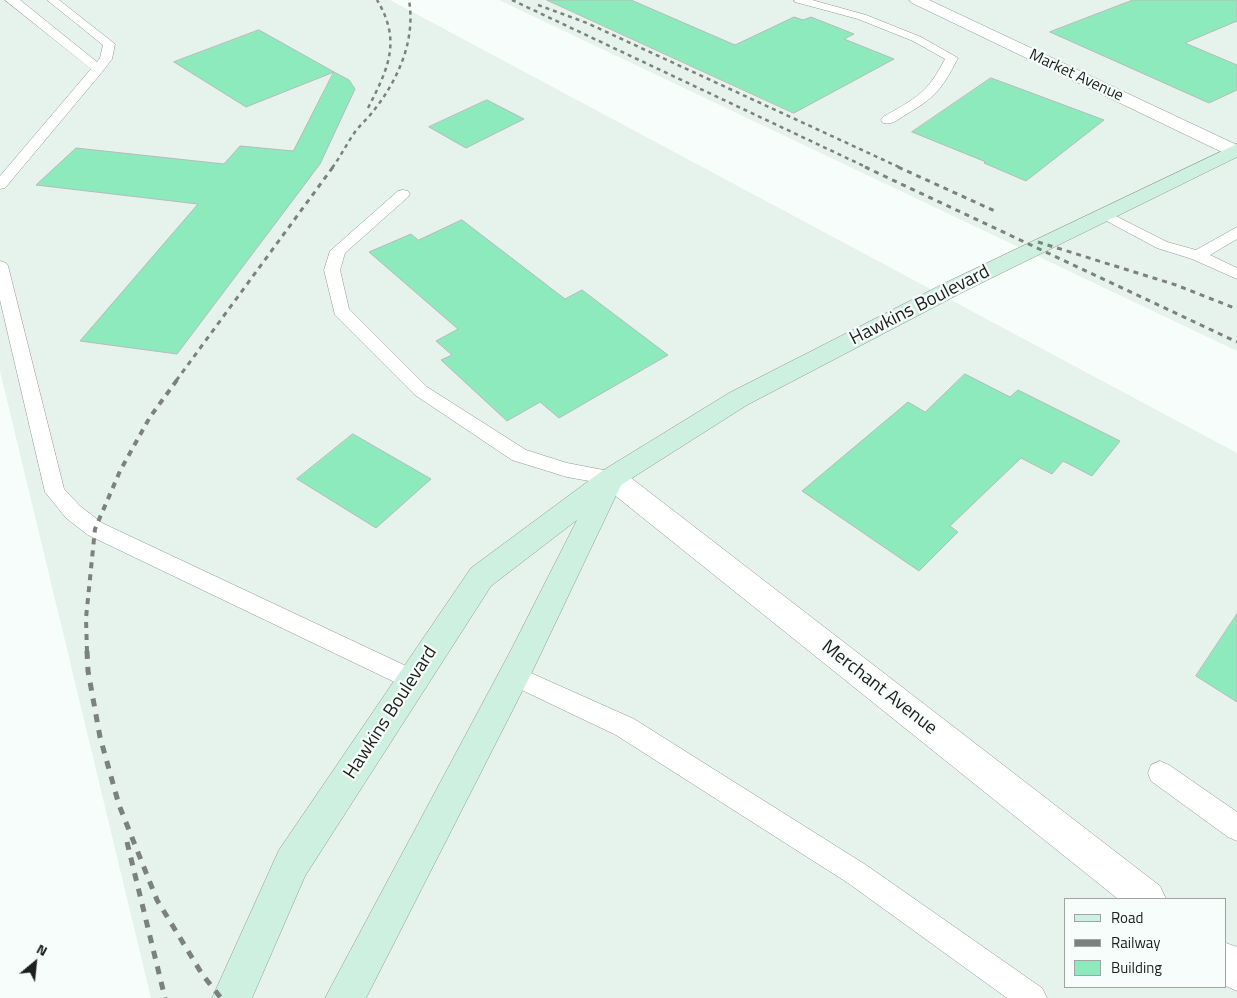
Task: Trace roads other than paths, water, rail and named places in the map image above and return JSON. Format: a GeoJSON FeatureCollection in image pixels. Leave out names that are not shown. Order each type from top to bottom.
{"type":"FeatureCollection","features":[{"type":"Feature","properties":{"kind":"main road","name":"Hawkins Boulevard"},"geometry":{"type":"LineString","coordinates":[[232,998],[292,863],[480,577],[612,478],[738,399],[953,288],[1236,151]]}},
{"type":"Feature","properties":{"kind":"main road"},"geometry":{"type":"LineString","coordinates":[[345,998],[513,676],[612,478]]}},
{"type":"Feature","properties":{"kind":"street","name":"Market Avenue"},"geometry":{"type":"LineString","coordinates":[[917,0],[1236,151]]}},
{"type":"Feature","properties":{"kind":"street","name":"Merchant Avenue"},"geometry":{"type":"LineString","coordinates":[[612,478],[1145,898]]}},
{"type":"Feature","properties":{"kind":"street"},"geometry":{"type":"LineString","coordinates":[[1227,963],[1237,971]]}},
{"type":"Feature","properties":{"kind":"lane"},"geometry":{"type":"LineString","coordinates":[[10,0],[14,1],[98,69]]}},
{"type":"Feature","properties":{"kind":"lane"},"geometry":{"type":"LineString","coordinates":[[0,185],[6,170],[106,59],[109,44],[52,0]]}},
{"type":"Feature","properties":{"kind":"lane"},"geometry":{"type":"LineString","coordinates":[[799,0],[862,17],[917,39],[952,58],[941,79],[924,99],[888,120]]}},
{"type":"Feature","properties":{"kind":"lane"},"geometry":{"type":"LineString","coordinates":[[403,194],[338,251],[332,270],[341,311],[420,391],[519,455],[568,470],[612,478]]}},
{"type":"Feature","properties":{"kind":"lane"},"geometry":{"type":"LineString","coordinates":[[1106,214],[1162,245],[1198,256],[1237,274]]}},
{"type":"Feature","properties":{"kind":"lane"},"geometry":{"type":"LineString","coordinates":[[1198,256],[1237,232]]}},
{"type":"Feature","properties":{"kind":"lane"},"geometry":{"type":"LineString","coordinates":[[0,266],[55,492],[72,512],[95,529],[412,680]]}},
{"type":"Feature","properties":{"kind":"lane"},"geometry":{"type":"LineString","coordinates":[[513,676],[625,728],[856,874],[1032,998]]}},
{"type":"Feature","properties":{"kind":"lane"},"geometry":{"type":"LineString","coordinates":[[1160,772],[1237,828]]}},
{"type":"Feature","properties":{"kind":"railway"},"geometry":{"type":"LineString","coordinates":[[368,108],[386,68],[389,55],[389,29],[385,15],[377,0]]}},
{"type":"Feature","properties":{"kind":"railway"},"geometry":{"type":"LineString","coordinates":[[332,168],[355,132],[389,89],[396,75],[407,46],[410,31],[409,0]]}},
{"type":"Feature","properties":{"kind":"railway"},"geometry":{"type":"LineString","coordinates":[[512,0],[868,168]]}},
{"type":"Feature","properties":{"kind":"railway"},"geometry":{"type":"LineString","coordinates":[[538,5],[587,23],[901,168]]}},
{"type":"Feature","properties":{"kind":"railway"},"geometry":{"type":"LineString","coordinates":[[176,381],[333,167]]}},
{"type":"Feature","properties":{"kind":"railway"},"geometry":{"type":"LineString","coordinates":[[865,167],[1237,342]]}},
{"type":"Feature","properties":{"kind":"railway"},"geometry":{"type":"LineString","coordinates":[[898,167],[997,212]]}},
{"type":"Feature","properties":{"kind":"railway"},"geometry":{"type":"LineString","coordinates":[[1038,242],[1176,285],[1237,309]]}},
{"type":"Feature","properties":{"kind":"railway"},"geometry":{"type":"LineString","coordinates":[[87,652],[86,618],[95,529],[120,471],[150,417],[177,380]]}},
{"type":"Feature","properties":{"kind":"railway"},"geometry":{"type":"LineString","coordinates":[[87,651],[88,671],[100,737],[119,805],[157,900],[202,974],[221,998]]}},
{"type":"Feature","properties":{"kind":"railway"},"geometry":{"type":"LineString","coordinates":[[127,842],[165,998]]}}]}
